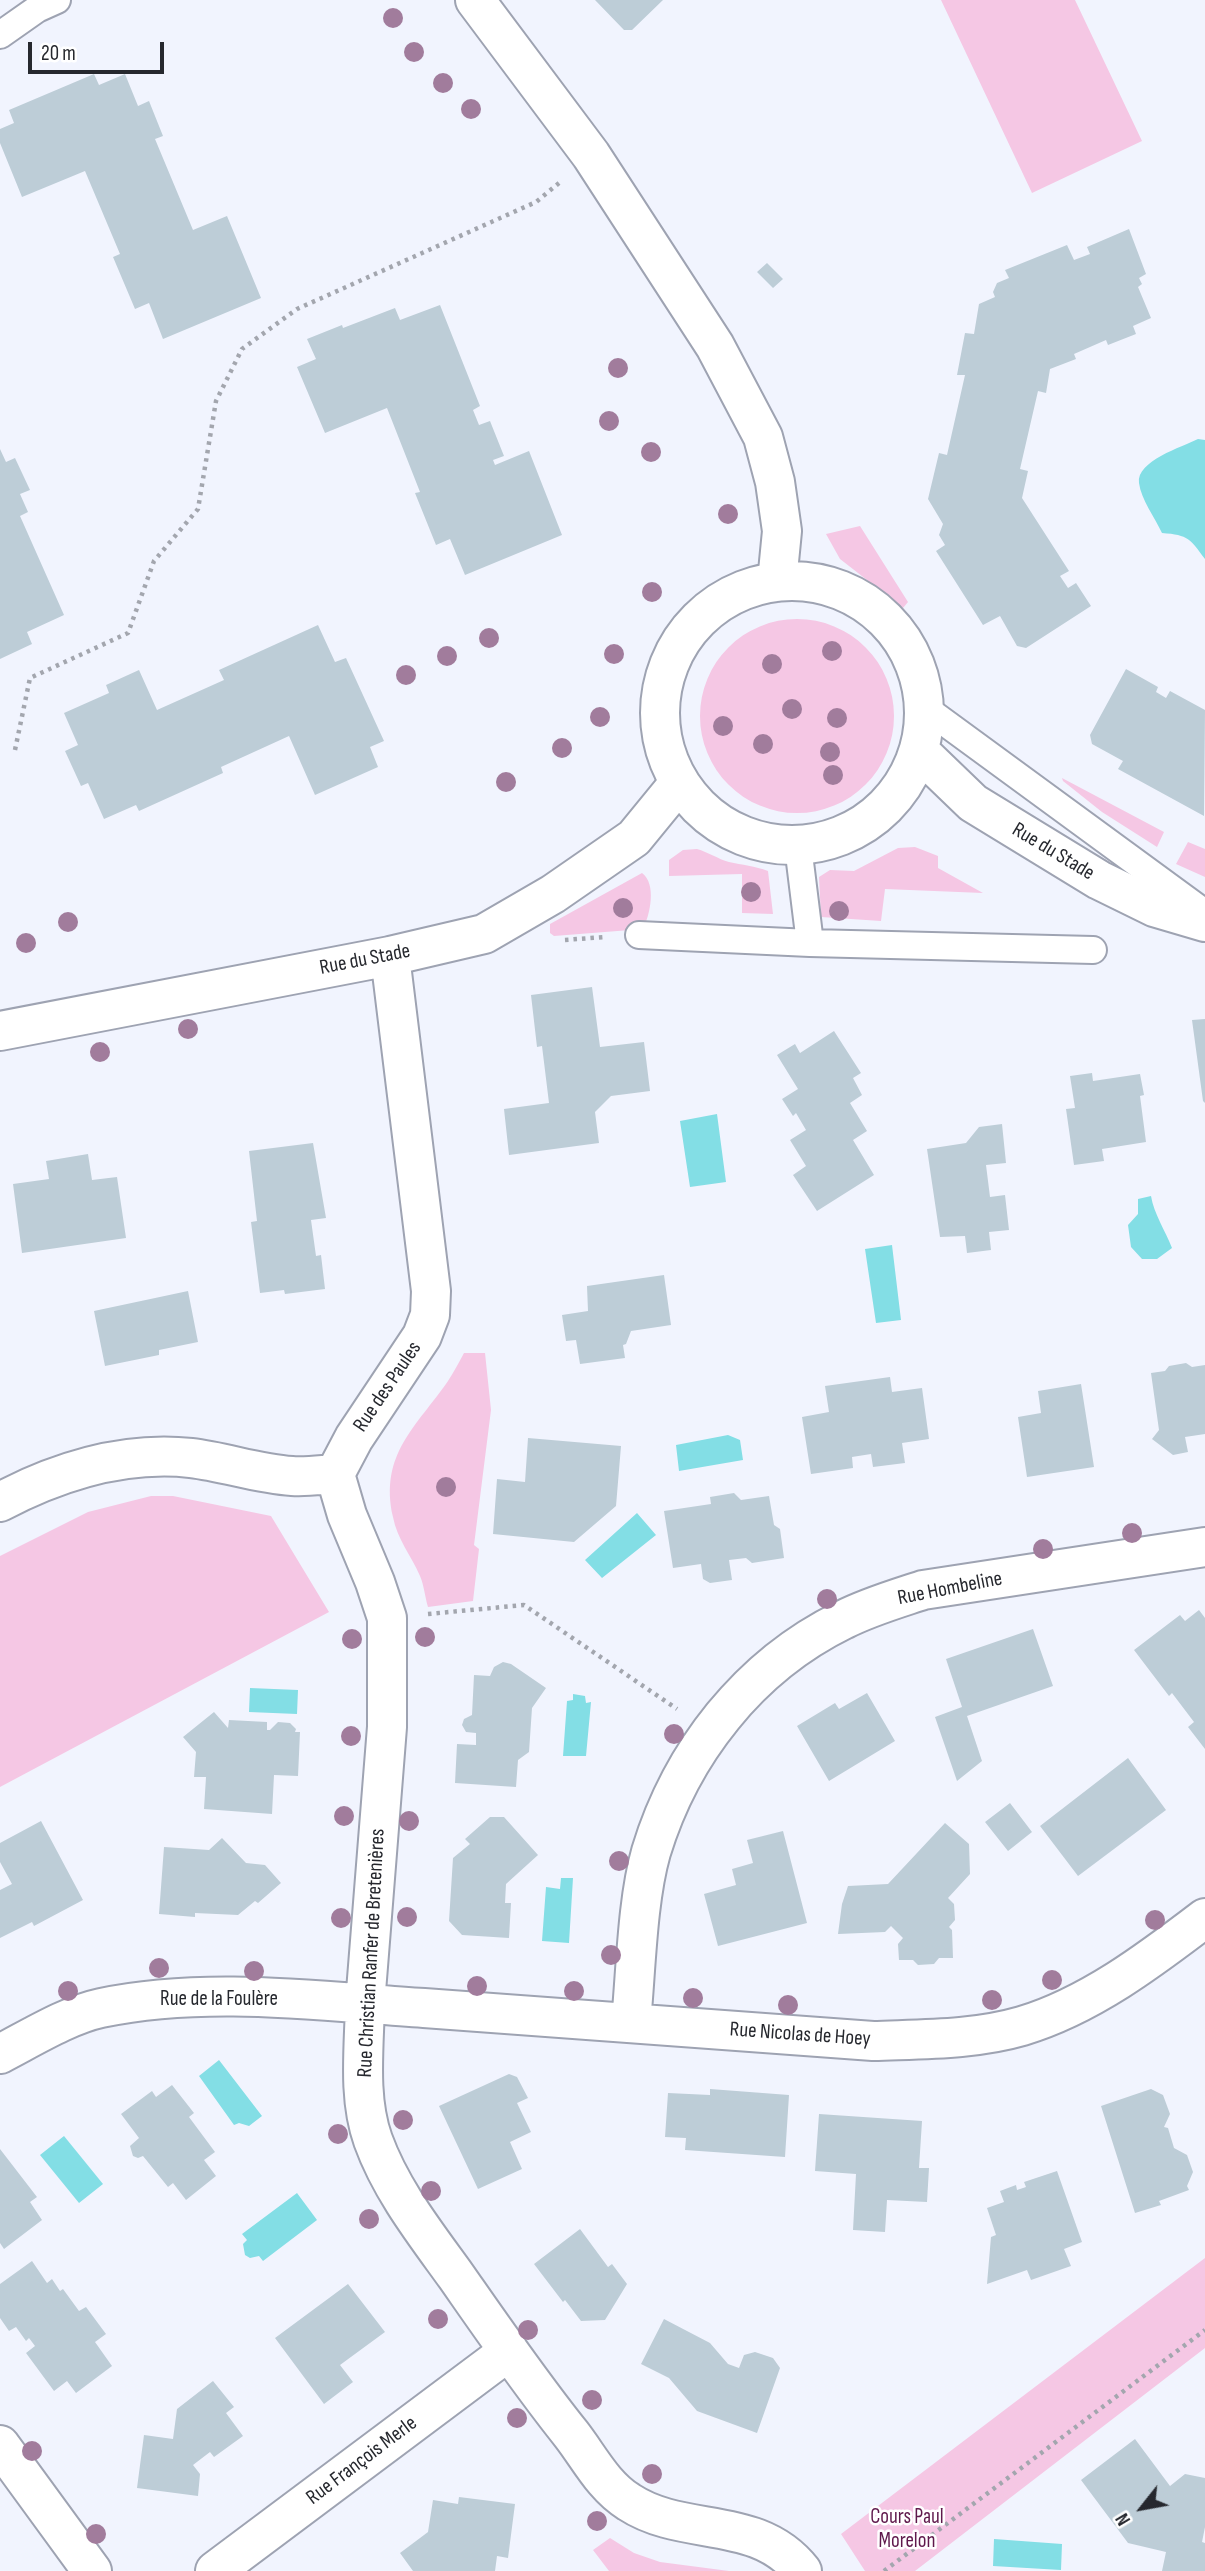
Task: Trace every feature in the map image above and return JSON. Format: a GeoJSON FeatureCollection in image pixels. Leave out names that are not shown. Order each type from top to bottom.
{"type":"FeatureCollection","features":[{"type":"Feature","properties":{"kind":"street"},"geometry":{"type":"LineString","coordinates":[[475,0],[591,155],[715,346],[763,437],[775,482],[782,531],[777,582]]}},
{"type":"Feature","properties":{"kind":"street"},"geometry":{"type":"LineString","coordinates":[[777,582],[821,583],[861,600],[894,628],[915,666],[925,708],[919,751],[901,788],[874,818],[838,837],[798,846],[763,843],[731,831],[702,810],[680,783],[663,742],[661,697],[673,655],[698,619],[735,593],[777,582]]}},
{"type":"Feature","properties":{"kind":"street","name":"Rue du Stade"},"geometry":{"type":"LineString","coordinates":[[919,751],[973,803],[1099,880],[1154,907],[1205,922]]}},
{"type":"Feature","properties":{"kind":"street","name":"Rue du Stade"},"geometry":{"type":"LineString","coordinates":[[0,1031],[390,956],[484,934],[553,894],[634,838],[680,783]]}},
{"type":"Feature","properties":{"kind":"street","name":"Rue des Paules"},"geometry":{"type":"LineString","coordinates":[[335,1474],[354,1438],[422,1336],[430,1315],[431,1291],[390,956]]}},
{"type":"Feature","properties":{"kind":"street"},"geometry":{"type":"LineString","coordinates":[[0,1502],[73,1470],[139,1458],[191,1458],[292,1476],[335,1474]]}},
{"type":"Feature","properties":{"kind":"street","name":"Rue Christian Ranfer de Bretenières"},"geometry":{"type":"LineString","coordinates":[[335,1474],[347,1515],[387,1618],[387,1727],[365,2004],[365,2110],[384,2168],[408,2208],[509,2351],[602,2477],[625,2500],[646,2513],[674,2522],[729,2529],[754,2537],[778,2549],[802,2571]]}},
{"type":"Feature","properties":{"kind":"street","name":"Rue Hombeline"},"geometry":{"type":"LineString","coordinates":[[631,2022],[651,1854],[668,1807],[685,1770],[709,1732],[744,1692],[783,1657],[843,1619],[923,1590],[1205,1547]]}},
{"type":"Feature","properties":{"kind":"street","name":"Rue Nicolas de Hoey"},"geometry":{"type":"LineString","coordinates":[[365,2004],[873,2041],[957,2038],[1021,2026],[1075,2004],[1160,1952],[1205,1918]]}},
{"type":"Feature","properties":{"kind":"street","name":"Rue de la Foulère"},"geometry":{"type":"LineString","coordinates":[[0,2054],[49,2029],[98,2009],[167,1998],[245,1997],[365,2004]]}},
{"type":"Feature","properties":{"kind":"street","name":"Rue François Merle"},"geometry":{"type":"LineString","coordinates":[[215,2571],[509,2351]]}},
{"type":"Feature","properties":{"kind":"street"},"geometry":{"type":"LineString","coordinates":[[0,2445],[92,2571]]}},
{"type":"Feature","properties":{"kind":"lane"},"geometry":{"type":"LineString","coordinates":[[0,35],[37,9],[57,0]]}},
{"type":"Feature","properties":{"kind":"lane"},"geometry":{"type":"LineString","coordinates":[[925,708],[1205,913]]}},
{"type":"Feature","properties":{"kind":"lane"},"geometry":{"type":"LineString","coordinates":[[798,846],[810,943]]}},
{"type":"Feature","properties":{"kind":"lane"},"geometry":{"type":"LineString","coordinates":[[639,935],[810,943],[1093,950]]}},
{"type":"Feature","properties":{"kind":"path"},"geometry":{"type":"LineString","coordinates":[[15,750],[30,678],[128,633],[154,561],[198,509],[216,401],[242,349],[297,309],[536,202],[591,155]]}},
{"type":"Feature","properties":{"kind":"path"},"geometry":{"type":"LineString","coordinates":[[387,1618],[524,1605],[709,1732]]}},
{"type":"Feature","properties":{"kind":"path"},"geometry":{"type":"LineString","coordinates":[[884,2571],[1205,2330]]}},
{"type":"Feature","properties":{"kind":"green space"},"geometry":{"type":"Polygon","coordinates":[[[941,0],[1075,0],[1142,141],[1032,193],[941,0]]]}},
{"type":"Feature","properties":{"kind":"green space"},"geometry":{"type":"Polygon","coordinates":[[[860,526],[908,602],[903,608],[840,559],[826,534],[860,526]]]}},
{"type":"Feature","properties":{"kind":"green space"},"geometry":{"type":"Polygon","coordinates":[[[797,619],[834,627],[865,648],[886,679],[894,716],[886,753],[865,784],[834,805],[797,813],[760,805],[729,784],[708,753],[700,716],[708,679],[729,648],[760,627],[797,619]]]}},
{"type":"Feature","properties":{"kind":"green space"},"geometry":{"type":"Polygon","coordinates":[[[1062,778],[1164,832],[1157,847],[1102,812],[1062,778]]]}},
{"type":"Feature","properties":{"kind":"green space"},"geometry":{"type":"Polygon","coordinates":[[[1188,842],[1205,849],[1205,877],[1176,864],[1188,842]]]}},
{"type":"Feature","properties":{"kind":"green space"},"geometry":{"type":"Polygon","coordinates":[[[915,847],[938,856],[938,868],[983,893],[885,889],[881,921],[821,917],[819,877],[830,870],[854,871],[898,848],[915,847]]]}},
{"type":"Feature","properties":{"kind":"green space"},"geometry":{"type":"Polygon","coordinates":[[[697,849],[729,862],[768,871],[773,914],[742,913],[742,874],[669,876],[669,860],[683,850],[697,849]]]}},
{"type":"Feature","properties":{"kind":"green space"},"geometry":{"type":"Polygon","coordinates":[[[642,873],[647,878],[651,892],[650,908],[643,929],[554,936],[550,933],[550,924],[642,873]]]}},
{"type":"Feature","properties":{"kind":"green space"},"geometry":{"type":"Polygon","coordinates":[[[464,1353],[485,1353],[491,1410],[474,1545],[479,1549],[473,1601],[428,1607],[423,1583],[395,1525],[390,1495],[391,1476],[404,1442],[448,1381],[464,1353]]]}},
{"type":"Feature","properties":{"kind":"green space"},"geometry":{"type":"Polygon","coordinates":[[[151,1496],[173,1496],[271,1516],[329,1612],[0,1787],[0,1556],[88,1512],[151,1496]]]}},
{"type":"Feature","properties":{"kind":"green space","name":"Cours Paul Morelon"},"geometry":{"type":"Polygon","coordinates":[[[1205,2258],[1205,2348],[915,2571],[865,2571],[841,2534],[1205,2258]]]}},
{"type":"Feature","properties":{"kind":"green space"},"geometry":{"type":"Polygon","coordinates":[[[610,2538],[634,2553],[660,2562],[729,2571],[609,2571],[593,2550],[610,2538]]]}},
{"type":"Feature","properties":{"kind":"water"},"geometry":{"type":"Polygon","coordinates":[[[1198,439],[1205,440],[1205,559],[1188,539],[1162,533],[1145,502],[1139,483],[1140,475],[1152,462],[1198,439]]]}},
{"type":"Feature","properties":{"kind":"water"},"geometry":{"type":"Polygon","coordinates":[[[717,1114],[726,1182],[690,1187],[680,1121],[717,1114]]]}},
{"type":"Feature","properties":{"kind":"water"},"geometry":{"type":"Polygon","coordinates":[[[1151,1196],[1172,1248],[1157,1259],[1142,1259],[1131,1247],[1128,1225],[1138,1214],[1138,1199],[1151,1196]]]}},
{"type":"Feature","properties":{"kind":"water"},"geometry":{"type":"Polygon","coordinates":[[[892,1245],[901,1320],[876,1323],[865,1249],[892,1245]]]}},
{"type":"Feature","properties":{"kind":"water"},"geometry":{"type":"Polygon","coordinates":[[[728,1435],[740,1440],[743,1460],[679,1471],[676,1445],[728,1435]]]}},
{"type":"Feature","properties":{"kind":"water"},"geometry":{"type":"Polygon","coordinates":[[[637,1513],[656,1535],[602,1578],[585,1560],[637,1513]]]}},
{"type":"Feature","properties":{"kind":"water"},"geometry":{"type":"Polygon","coordinates":[[[250,1688],[298,1690],[297,1714],[249,1712],[250,1688]]]}},
{"type":"Feature","properties":{"kind":"water"},"geometry":{"type":"Polygon","coordinates":[[[573,1694],[585,1696],[586,1703],[591,1702],[586,1756],[563,1756],[567,1701],[573,1700],[573,1694]]]}},
{"type":"Feature","properties":{"kind":"water"},"geometry":{"type":"Polygon","coordinates":[[[561,1878],[573,1878],[569,1943],[542,1941],[546,1887],[560,1889],[561,1878]]]}},
{"type":"Feature","properties":{"kind":"water"},"geometry":{"type":"Polygon","coordinates":[[[219,2060],[262,2116],[249,2126],[239,2123],[234,2125],[199,2076],[219,2060]]]}},
{"type":"Feature","properties":{"kind":"water"},"geometry":{"type":"Polygon","coordinates":[[[64,2136],[103,2184],[79,2203],[40,2155],[64,2136]]]}},
{"type":"Feature","properties":{"kind":"water"},"geometry":{"type":"Polygon","coordinates":[[[297,2193],[317,2220],[263,2261],[259,2256],[250,2258],[245,2255],[243,2244],[247,2240],[242,2234],[297,2193]]]}},
{"type":"Feature","properties":{"kind":"water"},"geometry":{"type":"Polygon","coordinates":[[[994,2539],[1062,2544],[1061,2570],[993,2566],[994,2539]]]}},
{"type":"Feature","properties":{"kind":"building"},"geometry":{"type":"Polygon","coordinates":[[[595,0],[663,0],[632,30],[624,30],[595,0]]]}},
{"type":"Feature","properties":{"kind":"building"},"geometry":{"type":"Polygon","coordinates":[[[94,74],[99,85],[125,74],[138,106],[149,101],[163,136],[155,139],[193,230],[227,216],[261,298],[163,339],[149,303],[135,309],[113,257],[120,254],[85,171],[22,197],[0,143],[0,129],[14,123],[9,110],[94,74]]]}},
{"type":"Feature","properties":{"kind":"building"},"geometry":{"type":"Polygon","coordinates":[[[1129,229],[1146,274],[1139,278],[1142,284],[1138,287],[1151,318],[1133,326],[1136,334],[1108,345],[1106,340],[1074,354],[1076,359],[1050,369],[1046,393],[1038,391],[1020,469],[1028,471],[1022,498],[1069,571],[1060,576],[1068,588],[1076,583],[1091,606],[1026,648],[1017,646],[1000,616],[983,625],[936,551],[945,545],[939,535],[943,524],[928,499],[939,453],[947,455],[965,375],[957,375],[965,333],[974,334],[979,304],[995,297],[993,292],[997,283],[1009,278],[1005,270],[1067,245],[1074,260],[1090,254],[1087,247],[1129,229]]]}},
{"type":"Feature","properties":{"kind":"building"},"geometry":{"type":"Polygon","coordinates":[[[767,263],[783,279],[773,288],[757,272],[767,263]]]}},
{"type":"Feature","properties":{"kind":"building"},"geometry":{"type":"Polygon","coordinates":[[[440,305],[480,406],[473,410],[479,425],[490,421],[504,456],[493,460],[495,465],[529,451],[562,535],[465,575],[450,539],[436,545],[415,493],[420,492],[387,408],[325,433],[297,367],[316,359],[307,339],[395,308],[400,320],[440,305]]]}},
{"type":"Feature","properties":{"kind":"building"},"geometry":{"type":"Polygon","coordinates":[[[0,449],[6,462],[15,458],[30,490],[20,494],[28,512],[20,516],[64,615],[27,632],[32,644],[0,659],[0,449]]]}},
{"type":"Feature","properties":{"kind":"building"},"geometry":{"type":"Polygon","coordinates":[[[318,625],[335,662],[346,658],[384,741],[370,747],[378,767],[315,795],[289,736],[221,767],[223,773],[139,811],[136,805],[104,819],[88,783],[81,786],[65,751],[78,745],[64,713],[109,693],[106,685],[139,670],[157,710],[224,680],[219,670],[318,625]]]}},
{"type":"Feature","properties":{"kind":"building"},"geometry":{"type":"Polygon","coordinates":[[[1126,669],[1158,687],[1156,692],[1166,698],[1170,691],[1205,710],[1204,816],[1118,769],[1123,761],[1092,744],[1090,735],[1126,669]]]}},
{"type":"Feature","properties":{"kind":"building"},"geometry":{"type":"Polygon","coordinates":[[[592,987],[600,1047],[644,1042],[650,1091],[611,1096],[595,1112],[599,1143],[509,1155],[504,1109],[549,1103],[542,1046],[537,1047],[531,995],[592,987]]]}},
{"type":"Feature","properties":{"kind":"building"},"geometry":{"type":"Polygon","coordinates":[[[1205,1019],[1205,1103],[1192,1020],[1205,1019]]]}},
{"type":"Feature","properties":{"kind":"building"},"geometry":{"type":"Polygon","coordinates":[[[834,1031],[861,1073],[853,1078],[862,1095],[850,1103],[867,1131],[853,1140],[874,1175],[817,1211],[793,1175],[806,1166],[790,1140],[806,1130],[796,1113],[793,1116],[782,1099],[798,1089],[777,1055],[795,1044],[800,1053],[834,1031]]]}},
{"type":"Feature","properties":{"kind":"building"},"geometry":{"type":"Polygon","coordinates":[[[1092,1073],[1093,1081],[1140,1074],[1144,1095],[1140,1096],[1146,1142],[1102,1149],[1104,1161],[1074,1165],[1066,1109],[1075,1108],[1070,1076],[1092,1073]]]}},
{"type":"Feature","properties":{"kind":"building"},"geometry":{"type":"Polygon","coordinates":[[[1002,1124],[1006,1163],[986,1165],[990,1197],[1005,1195],[1009,1230],[989,1232],[991,1250],[967,1253],[965,1236],[940,1237],[927,1149],[966,1143],[979,1127],[1002,1124]]]}},
{"type":"Feature","properties":{"kind":"building"},"geometry":{"type":"Polygon","coordinates":[[[313,1143],[326,1218],[311,1220],[316,1256],[321,1255],[325,1289],[285,1294],[284,1290],[260,1293],[251,1222],[257,1221],[249,1151],[313,1143]]]}},
{"type":"Feature","properties":{"kind":"building"},"geometry":{"type":"Polygon","coordinates":[[[88,1154],[92,1180],[117,1177],[126,1238],[22,1253],[13,1184],[49,1179],[46,1161],[88,1154]]]}},
{"type":"Feature","properties":{"kind":"building"},"geometry":{"type":"Polygon","coordinates":[[[664,1275],[671,1325],[631,1331],[626,1344],[623,1345],[625,1358],[580,1364],[576,1340],[566,1341],[562,1315],[588,1311],[587,1286],[664,1275]]]}},
{"type":"Feature","properties":{"kind":"building"},"geometry":{"type":"Polygon","coordinates":[[[188,1291],[198,1342],[159,1350],[159,1355],[105,1366],[94,1311],[188,1291]]]}},
{"type":"Feature","properties":{"kind":"building"},"geometry":{"type":"Polygon","coordinates":[[[1186,1363],[1192,1367],[1205,1365],[1205,1434],[1185,1437],[1188,1452],[1173,1455],[1152,1439],[1159,1430],[1151,1373],[1186,1363]]]}},
{"type":"Feature","properties":{"kind":"building"},"geometry":{"type":"Polygon","coordinates":[[[890,1377],[892,1392],[922,1388],[929,1439],[902,1443],[905,1463],[873,1467],[871,1454],[852,1457],[853,1468],[811,1474],[802,1417],[829,1412],[825,1386],[890,1377]]]}},
{"type":"Feature","properties":{"kind":"building"},"geometry":{"type":"Polygon","coordinates":[[[1081,1384],[1094,1467],[1027,1477],[1018,1417],[1041,1413],[1038,1391],[1081,1384]]]}},
{"type":"Feature","properties":{"kind":"building"},"geometry":{"type":"Polygon","coordinates":[[[528,1438],[621,1446],[616,1506],[574,1542],[493,1534],[497,1479],[525,1482],[528,1438]]]}},
{"type":"Feature","properties":{"kind":"building"},"geometry":{"type":"Polygon","coordinates":[[[734,1493],[741,1500],[769,1496],[774,1525],[780,1529],[784,1558],[752,1563],[746,1558],[729,1560],[732,1580],[710,1583],[703,1579],[701,1564],[673,1568],[664,1511],[711,1504],[710,1497],[734,1493]]]}},
{"type":"Feature","properties":{"kind":"building"},"geometry":{"type":"Polygon","coordinates":[[[1199,1610],[1205,1618],[1205,1749],[1188,1727],[1194,1722],[1172,1693],[1169,1696],[1134,1650],[1180,1615],[1185,1621],[1199,1610]]]}},
{"type":"Feature","properties":{"kind":"building"},"geometry":{"type":"Polygon","coordinates":[[[1033,1629],[1053,1686],[967,1716],[982,1761],[957,1781],[935,1717],[962,1707],[946,1659],[1033,1629]]]}},
{"type":"Feature","properties":{"kind":"building"},"geometry":{"type":"Polygon","coordinates":[[[503,1662],[511,1664],[546,1688],[532,1708],[529,1752],[518,1760],[516,1787],[455,1783],[457,1744],[476,1745],[476,1733],[466,1732],[462,1725],[464,1719],[472,1715],[474,1675],[490,1676],[494,1667],[503,1662]]]}},
{"type":"Feature","properties":{"kind":"building"},"geometry":{"type":"Polygon","coordinates":[[[867,1693],[895,1741],[829,1781],[797,1726],[835,1703],[839,1709],[867,1693]]]}},
{"type":"Feature","properties":{"kind":"building"},"geometry":{"type":"Polygon","coordinates":[[[214,1712],[228,1728],[229,1720],[267,1722],[267,1730],[278,1722],[290,1723],[296,1729],[295,1732],[300,1732],[298,1776],[274,1775],[272,1814],[204,1809],[206,1777],[194,1777],[196,1752],[183,1737],[214,1712]]]}},
{"type":"Feature","properties":{"kind":"building"},"geometry":{"type":"Polygon","coordinates":[[[1128,1758],[1166,1810],[1078,1876],[1040,1826],[1128,1758]]]}},
{"type":"Feature","properties":{"kind":"building"},"geometry":{"type":"Polygon","coordinates":[[[1010,1803],[1032,1832],[1008,1851],[985,1822],[1010,1803]]]}},
{"type":"Feature","properties":{"kind":"building"},"geometry":{"type":"Polygon","coordinates":[[[490,1817],[504,1817],[538,1855],[506,1884],[505,1903],[511,1903],[509,1938],[462,1935],[449,1921],[453,1858],[470,1844],[465,1839],[490,1817]]]}},
{"type":"Feature","properties":{"kind":"building"},"geometry":{"type":"Polygon","coordinates":[[[41,1821],[83,1900],[34,1926],[32,1922],[0,1938],[0,1890],[12,1884],[0,1862],[0,1843],[41,1821]]]}},
{"type":"Feature","properties":{"kind":"building"},"geometry":{"type":"Polygon","coordinates":[[[945,1823],[969,1844],[970,1874],[948,1898],[954,1904],[955,1920],[949,1927],[952,1930],[953,1958],[939,1958],[934,1964],[918,1965],[913,1960],[899,1960],[898,1944],[903,1938],[891,1926],[885,1932],[838,1934],[842,1904],[848,1886],[888,1884],[945,1823]]]}},
{"type":"Feature","properties":{"kind":"building"},"geometry":{"type":"Polygon","coordinates":[[[783,1831],[807,1923],[718,1946],[704,1894],[736,1885],[732,1869],[753,1863],[747,1840],[783,1831]]]}},
{"type":"Feature","properties":{"kind":"building"},"geometry":{"type":"Polygon","coordinates":[[[222,1838],[246,1863],[265,1865],[281,1883],[258,1903],[255,1901],[238,1915],[195,1913],[195,1917],[159,1914],[164,1847],[209,1850],[222,1838]]]}},
{"type":"Feature","properties":{"kind":"building"},"geometry":{"type":"Polygon","coordinates":[[[509,2074],[517,2077],[528,2098],[517,2103],[531,2132],[510,2142],[522,2169],[478,2189],[439,2106],[509,2074]]]}},
{"type":"Feature","properties":{"kind":"building"},"geometry":{"type":"Polygon","coordinates":[[[172,2085],[194,2113],[189,2117],[215,2152],[204,2160],[216,2176],[186,2200],[173,2183],[168,2187],[143,2156],[133,2156],[130,2146],[139,2138],[121,2114],[152,2091],[156,2097],[172,2085]]]}},
{"type":"Feature","properties":{"kind":"building"},"geometry":{"type":"Polygon","coordinates":[[[710,2089],[789,2095],[785,2157],[685,2150],[686,2138],[665,2137],[668,2093],[710,2095],[710,2089]]]}},
{"type":"Feature","properties":{"kind":"building"},"geometry":{"type":"Polygon","coordinates":[[[1151,2089],[1163,2095],[1170,2114],[1164,2127],[1168,2128],[1174,2148],[1187,2155],[1193,2172],[1187,2186],[1189,2190],[1159,2201],[1161,2205],[1135,2213],[1101,2106],[1151,2089]]]}},
{"type":"Feature","properties":{"kind":"building"},"geometry":{"type":"Polygon","coordinates":[[[819,2114],[922,2121],[919,2168],[929,2168],[927,2202],[887,2200],[885,2232],[853,2230],[856,2174],[815,2171],[819,2114]]]}},
{"type":"Feature","properties":{"kind":"building"},"geometry":{"type":"Polygon","coordinates":[[[0,2149],[37,2197],[30,2202],[42,2220],[4,2249],[0,2243],[0,2149]]]}},
{"type":"Feature","properties":{"kind":"building"},"geometry":{"type":"Polygon","coordinates":[[[1057,2171],[1082,2242],[1064,2249],[1071,2266],[1031,2280],[1027,2270],[987,2284],[991,2237],[996,2235],[987,2208],[1004,2202],[1000,2191],[1016,2185],[1017,2190],[1026,2187],[1024,2182],[1057,2171]]]}},
{"type":"Feature","properties":{"kind":"building"},"geometry":{"type":"Polygon","coordinates":[[[580,2229],[608,2267],[612,2264],[627,2284],[605,2320],[581,2321],[534,2264],[580,2229]]]}},
{"type":"Feature","properties":{"kind":"building"},"geometry":{"type":"Polygon","coordinates":[[[32,2261],[47,2283],[52,2279],[79,2311],[86,2307],[106,2334],[95,2342],[112,2366],[76,2393],[67,2381],[54,2391],[26,2353],[35,2346],[29,2338],[26,2341],[16,2327],[9,2331],[0,2318],[0,2284],[32,2261]]]}},
{"type":"Feature","properties":{"kind":"building"},"geometry":{"type":"Polygon","coordinates":[[[348,2284],[385,2332],[340,2365],[353,2382],[324,2404],[275,2338],[348,2284]]]}},
{"type":"Feature","properties":{"kind":"building"},"geometry":{"type":"Polygon","coordinates":[[[664,2319],[710,2343],[728,2364],[739,2368],[744,2355],[755,2352],[773,2358],[780,2368],[757,2433],[697,2411],[669,2378],[641,2364],[664,2319]]]}},
{"type":"Feature","properties":{"kind":"building"},"geometry":{"type":"Polygon","coordinates":[[[213,2381],[234,2407],[226,2413],[243,2436],[214,2457],[210,2452],[193,2465],[200,2474],[198,2496],[137,2488],[144,2435],[173,2439],[177,2409],[213,2381]]]}},
{"type":"Feature","properties":{"kind":"building"},"geometry":{"type":"Polygon","coordinates":[[[1135,2439],[1170,2486],[1185,2474],[1205,2478],[1205,2527],[1202,2542],[1205,2543],[1205,2571],[1162,2571],[1166,2552],[1128,2543],[1081,2480],[1135,2439]]]}},
{"type":"Feature","properties":{"kind":"building"},"geometry":{"type":"Polygon","coordinates":[[[459,2497],[515,2504],[508,2558],[497,2556],[495,2571],[413,2571],[400,2553],[428,2532],[433,2500],[458,2504],[459,2497]]]}}]}
